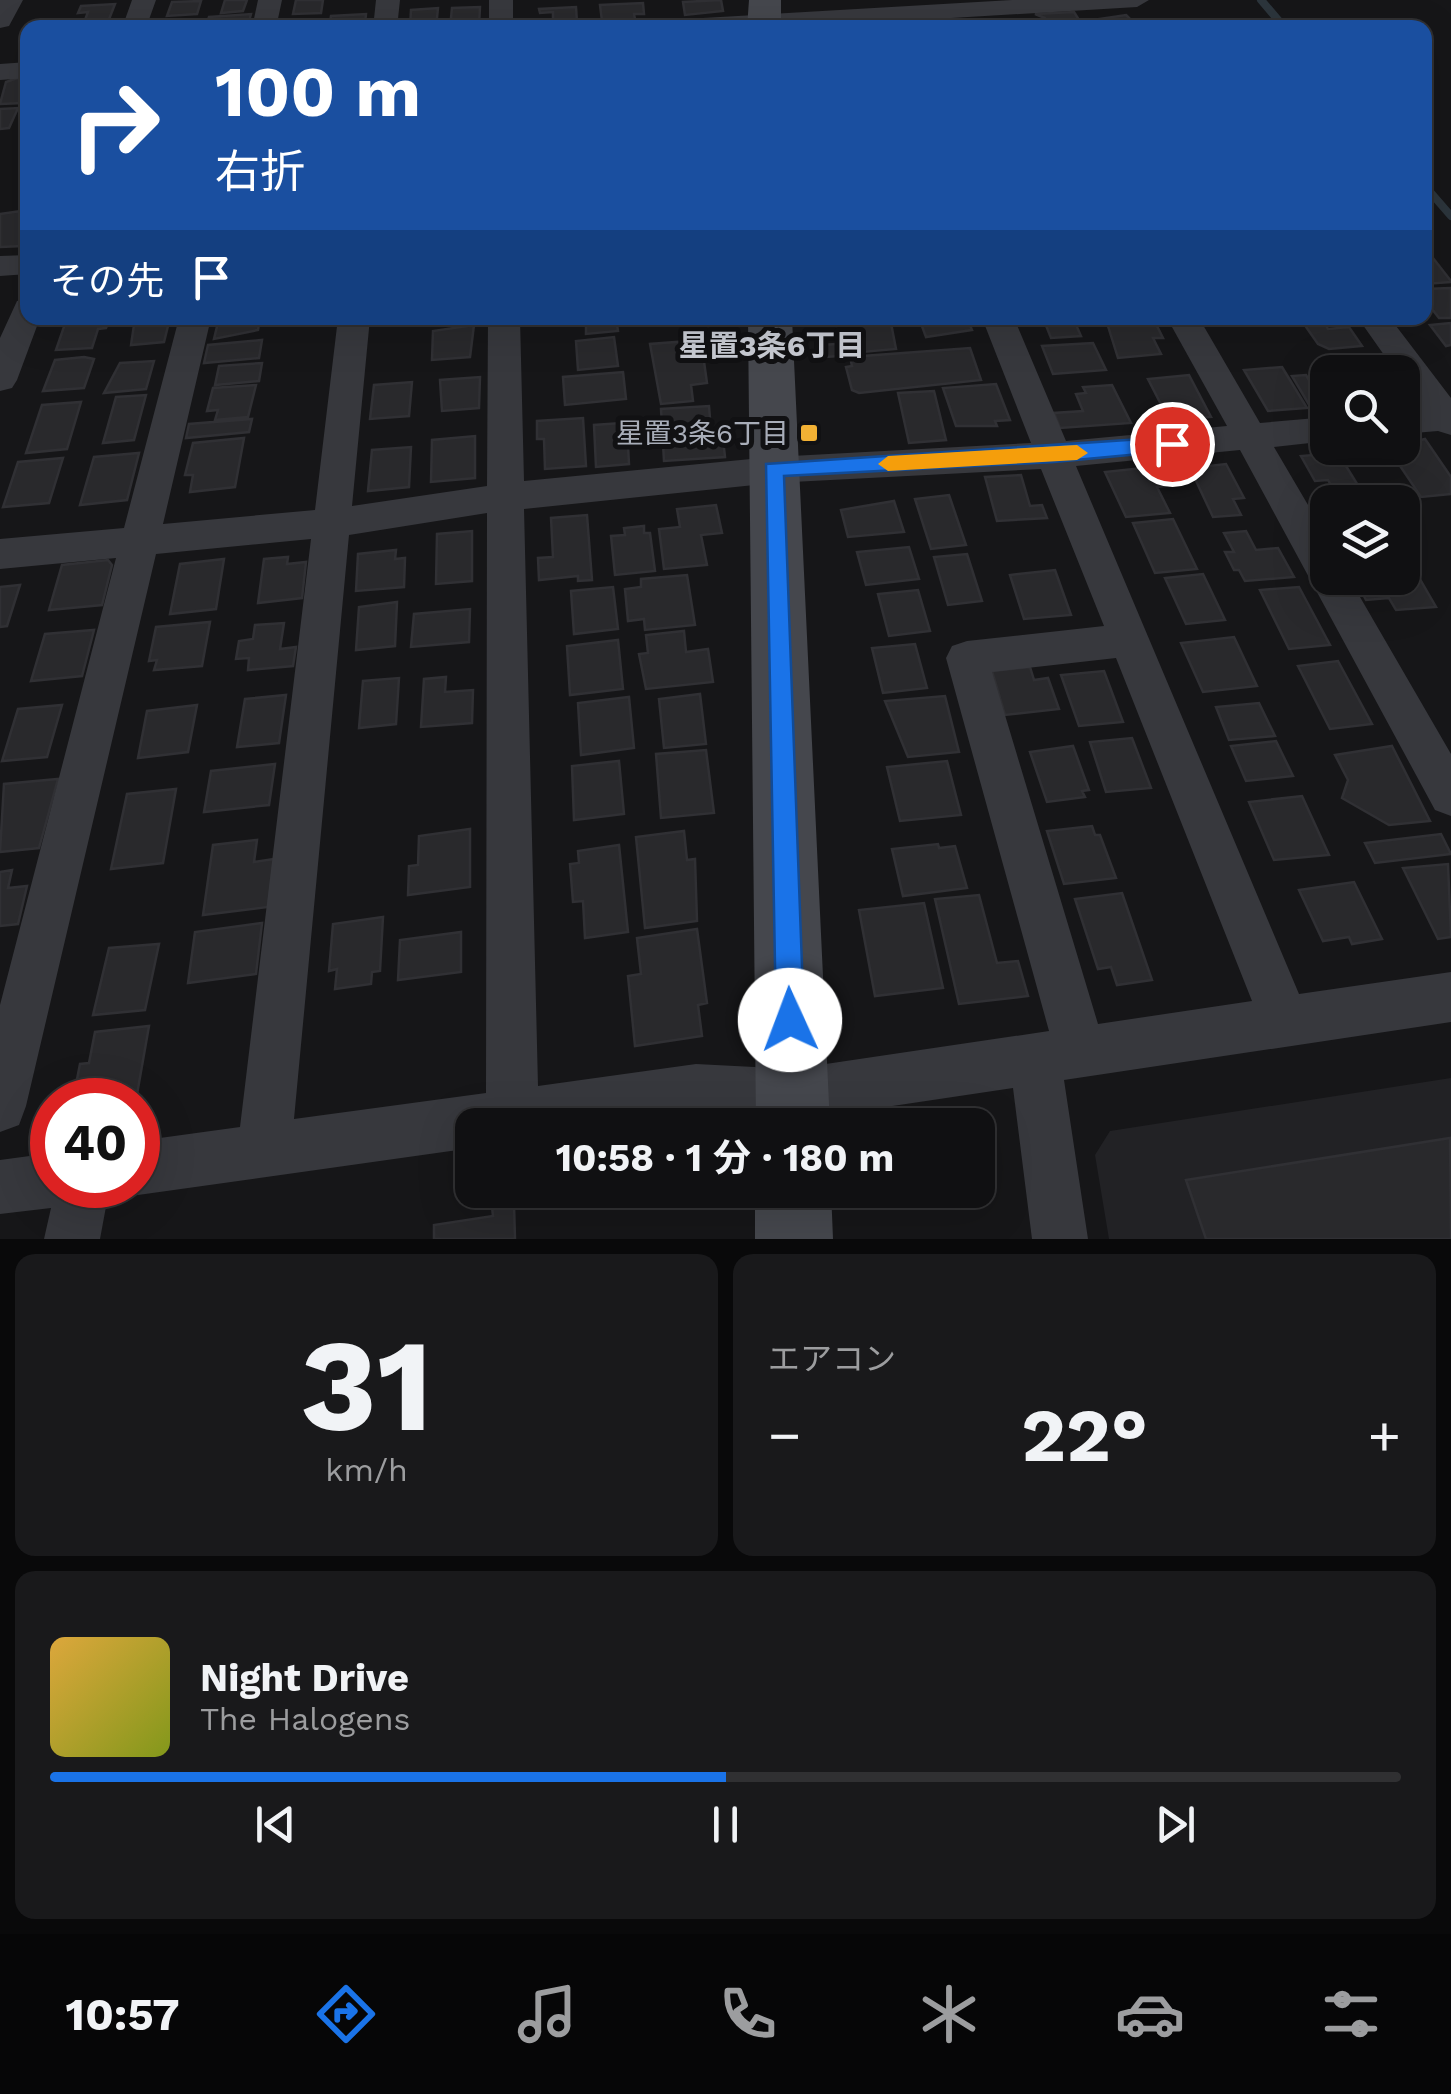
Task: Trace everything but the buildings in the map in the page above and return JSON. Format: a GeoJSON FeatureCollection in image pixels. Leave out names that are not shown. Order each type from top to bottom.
{"type":"FeatureCollection","features":[{"type":"Feature","properties":{"kind":"street"},"geometry":{"type":"LineString","coordinates":[[0,21],[11,0]]}},
{"type":"Feature","properties":{"kind":"street"},"geometry":{"type":"LineString","coordinates":[[879,20],[915,7],[1009,12],[1145,5]]}},
{"type":"Feature","properties":{"kind":"street"},"geometry":{"type":"LineString","coordinates":[[717,20],[765,15],[843,20]]}},
{"type":"Feature","properties":{"kind":"street"},"geometry":{"type":"LineString","coordinates":[[0,380],[21,325]]}},
{"type":"Feature","properties":{"kind":"street"},"geometry":{"type":"LineString","coordinates":[[0,1106],[193,325]]}},
{"type":"Feature","properties":{"kind":"street"},"geometry":{"type":"LineString","coordinates":[[264,1150],[353,325]]}},
{"type":"Feature","properties":{"kind":"street"},"geometry":{"type":"LineString","coordinates":[[504,325],[512,1108]]}},
{"type":"Feature","properties":{"kind":"street"},"geometry":{"type":"LineString","coordinates":[[770,325],[792,1108]]}},
{"type":"Feature","properties":{"kind":"street"},"geometry":{"type":"LineString","coordinates":[[1001,325],[1285,1021]]}},
{"type":"Feature","properties":{"kind":"street"},"geometry":{"type":"LineString","coordinates":[[1187,325],[1310,543]]}},
{"type":"Feature","properties":{"kind":"street"},"geometry":{"type":"LineString","coordinates":[[1379,325],[1450,419]]}},
{"type":"Feature","properties":{"kind":"street"},"geometry":{"type":"LineString","coordinates":[[1420,421],[1450,419]]}},
{"type":"Feature","properties":{"kind":"street"},"geometry":{"type":"LineString","coordinates":[[0,554],[332,523],[506,496],[774,470],[1054,455],[1310,431]]}},
{"type":"Feature","properties":{"kind":"street"},"geometry":{"type":"LineString","coordinates":[[1339,595],[1451,796]]}},
{"type":"Feature","properties":{"kind":"street"},"geometry":{"type":"LineString","coordinates":[[1060,1239],[1058,1054],[967,658],[1130,640]]}},
{"type":"Feature","properties":{"kind":"street"},"geometry":{"type":"LineString","coordinates":[[802,1108],[1058,1054],[1451,996]]}},
{"type":"Feature","properties":{"kind":"street"},"geometry":{"type":"LineString","coordinates":[[552,1108],[696,1090],[782,1108]]}},
{"type":"Feature","properties":{"kind":"street"},"geometry":{"type":"LineString","coordinates":[[160,1165],[455,1122]]}},
{"type":"Feature","properties":{"kind":"street"},"geometry":{"type":"LineString","coordinates":[[0,1187],[30,1183]]}},
{"type":"Feature","properties":{"kind":"street"},"geometry":{"type":"LineString","coordinates":[[72,1239],[78,1208]]}},
{"type":"Feature","properties":{"kind":"street"},"geometry":{"type":"LineString","coordinates":[[794,1208],[794,1239]]}},
{"type":"Feature","properties":{"kind":"shaded area"},"geometry":{"type":"Polygon","coordinates":[[[1451,1078],[1451,1239],[1109,1239],[1095,1155],[1110,1131],[1451,1078]]]}},
{"type":"Feature","properties":{"kind":"waterway"},"geometry":{"type":"LineString","coordinates":[[1261,0],[1278,20]]}},
{"type":"Feature","properties":{"kind":"waterway"},"geometry":{"type":"LineString","coordinates":[[1432,194],[1451,216]]}},
{"type":"Feature","properties":{"kind":"slow traffic"},"geometry":{"type":"LineString","coordinates":[[888,464],[1077,453]]}},
{"type":"Feature","properties":{"kind":"place","name":"星置3条6丁目"},"geometry":{"type":"Point","coordinates":[809,433]}},
{"type":"Feature","properties":{"kind":"district","name":"星置3条6丁目"},"geometry":{"type":"Point","coordinates":[772,345]}},
{"type":"Feature","properties":{"kind":"route"},"geometry":{"type":"LineString","coordinates":[[790,1020],[774,470],[1054,455],[1172,444]]}}]}
